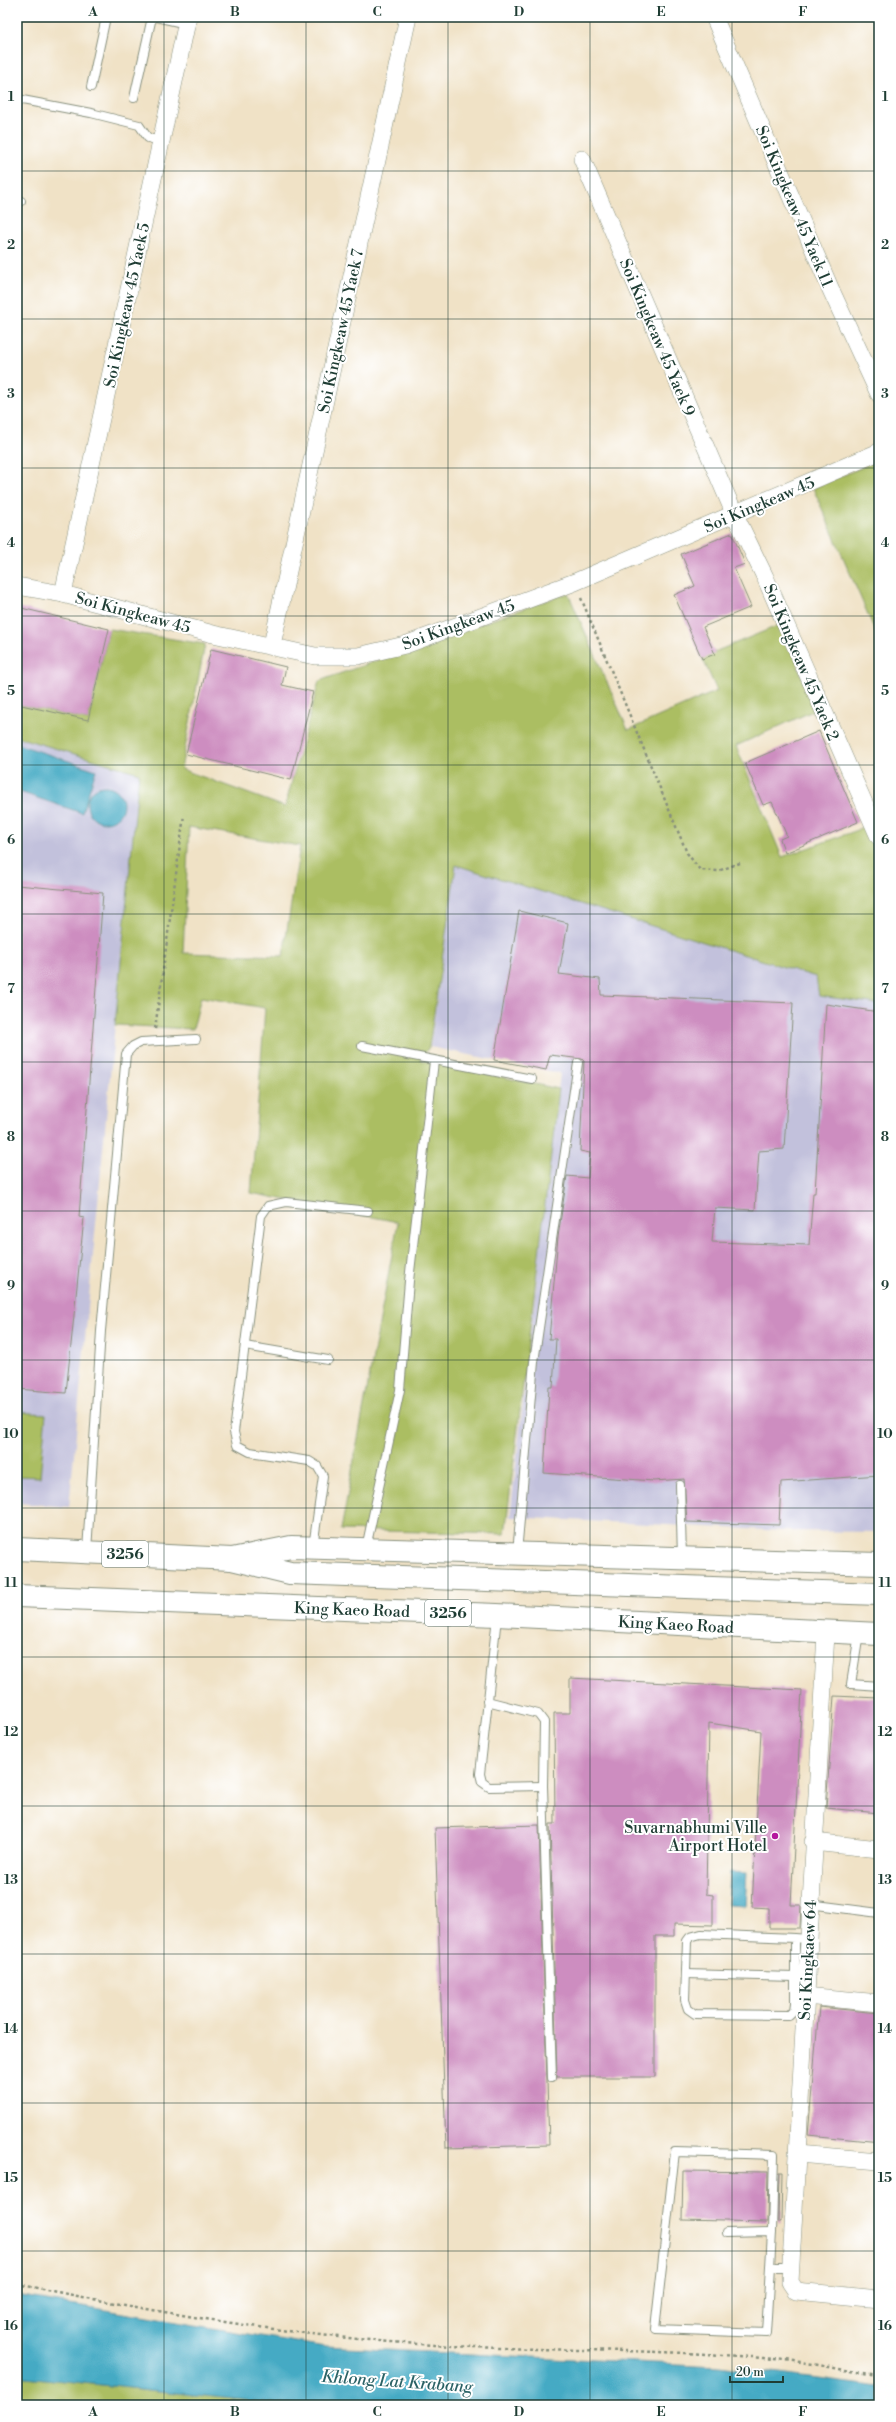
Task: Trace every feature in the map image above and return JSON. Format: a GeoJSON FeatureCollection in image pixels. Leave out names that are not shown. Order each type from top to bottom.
{"type":"FeatureCollection","features":[{"type":"Feature","properties":{"kind":"main road","name":"3256"},"geometry":{"type":"LineString","coordinates":[[232,1559],[291,1547],[313,1547],[879,1564]]}},
{"type":"Feature","properties":{"kind":"main road","name":"3256"},"geometry":{"type":"LineString","coordinates":[[17,1549],[232,1559],[290,1573],[879,1594]]}},
{"type":"Feature","properties":{"kind":"main road","name":"King Kaeo Road"},"geometry":{"type":"LineString","coordinates":[[17,1596],[497,1615],[869,1634]]}},
{"type":"Feature","properties":{"kind":"street","name":"Soi Kingkeaw 45 Yaek 7"},"geometry":{"type":"LineString","coordinates":[[272,645],[408,17]]}},
{"type":"Feature","properties":{"kind":"street","name":"Soi Kingkeaw 45 Yaek 11"},"geometry":{"type":"LineString","coordinates":[[714,17],[831,290],[879,394]]}},
{"type":"Feature","properties":{"kind":"street","name":"Soi Kingkeaw 45 Yaek 5"},"geometry":{"type":"LineString","coordinates":[[63,594],[188,21]]}},
{"type":"Feature","properties":{"kind":"street","name":"Soi Kingkeaw 45 Yaek 9"},"geometry":{"type":"LineString","coordinates":[[582,159],[735,515]]}},
{"type":"Feature","properties":{"kind":"street","name":"Soi Kingkeaw 45"},"geometry":{"type":"LineString","coordinates":[[17,586],[63,594],[213,634],[272,645],[315,656],[358,656],[405,644],[575,582],[735,515],[879,452]]}},
{"type":"Feature","properties":{"kind":"street","name":"Soi Kingkeaw 45 Yaek 2"},"geometry":{"type":"LineString","coordinates":[[735,515],[765,577],[879,837]]}},
{"type":"Feature","properties":{"kind":"street","name":"Soi Kingkaew 64"},"geometry":{"type":"LineString","coordinates":[[826,1633],[810,1904],[801,1939],[805,1996],[798,2154],[790,2282],[792,2288],[796,2292],[879,2299]]}},
{"type":"Feature","properties":{"kind":"street"},"geometry":{"type":"LineString","coordinates":[[813,1842],[879,1849]]}},
{"type":"Feature","properties":{"kind":"street"},"geometry":{"type":"LineString","coordinates":[[805,1996],[879,2003]]}},
{"type":"Feature","properties":{"kind":"street"},"geometry":{"type":"LineString","coordinates":[[798,2154],[879,2161]]}},
{"type":"Feature","properties":{"kind":"lane"},"geometry":{"type":"LineString","coordinates":[[91,87],[106,17]]}},
{"type":"Feature","properties":{"kind":"lane"},"geometry":{"type":"LineString","coordinates":[[134,98],[152,17]]}},
{"type":"Feature","properties":{"kind":"lane"},"geometry":{"type":"LineString","coordinates":[[156,17],[188,21]]}},
{"type":"Feature","properties":{"kind":"lane"},"geometry":{"type":"LineString","coordinates":[[17,99],[91,113],[139,125],[148,138],[161,141]]}},
{"type":"Feature","properties":{"kind":"lane"},"geometry":{"type":"LineString","coordinates":[[86,1553],[101,1331],[126,1054],[133,1046],[141,1042],[196,1039]]}},
{"type":"Feature","properties":{"kind":"lane"},"geometry":{"type":"LineString","coordinates":[[362,1046],[532,1079]]}},
{"type":"Feature","properties":{"kind":"lane"},"geometry":{"type":"LineString","coordinates":[[366,1549],[400,1390],[409,1281],[434,1061]]}},
{"type":"Feature","properties":{"kind":"lane"},"geometry":{"type":"LineString","coordinates":[[517,1553],[534,1362],[578,1063]]}},
{"type":"Feature","properties":{"kind":"lane"},"geometry":{"type":"LineString","coordinates":[[313,1547],[323,1476],[317,1466],[310,1461],[250,1452],[238,1445],[234,1432],[261,1216],[268,1206],[286,1202],[368,1211]]}},
{"type":"Feature","properties":{"kind":"lane"},"geometry":{"type":"LineString","coordinates":[[245,1346],[328,1360]]}},
{"type":"Feature","properties":{"kind":"lane"},"geometry":{"type":"LineString","coordinates":[[680,1485],[682,1559]]}},
{"type":"Feature","properties":{"kind":"lane"},"geometry":{"type":"LineString","coordinates":[[497,1615],[480,1774],[482,1782],[489,1787],[544,1786]]}},
{"type":"Feature","properties":{"kind":"lane"},"geometry":{"type":"LineString","coordinates":[[869,1634],[851,1684],[879,1686]]}},
{"type":"Feature","properties":{"kind":"lane"},"geometry":{"type":"LineString","coordinates":[[487,1700],[538,1714],[542,1717],[544,1722],[544,1786],[552,2078]]}},
{"type":"Feature","properties":{"kind":"lane"},"geometry":{"type":"LineString","coordinates":[[810,1904],[879,1913]]}},
{"type":"Feature","properties":{"kind":"lane"},"geometry":{"type":"LineString","coordinates":[[701,1934],[801,1939],[795,1977],[794,2010],[789,2015],[783,2017],[695,2014],[688,2009],[685,2000],[686,1974],[687,1941],[690,1937],[701,1934]]}},
{"type":"Feature","properties":{"kind":"lane"},"geometry":{"type":"LineString","coordinates":[[686,1974],[795,1977]]}},
{"type":"Feature","properties":{"kind":"lane"},"geometry":{"type":"LineString","coordinates":[[675,2152],[774,2155],[770,2267],[766,2333],[655,2329],[675,2152]]}},
{"type":"Feature","properties":{"kind":"lane"},"geometry":{"type":"LineString","coordinates":[[726,2233],[772,2232]]}},
{"type":"Feature","properties":{"kind":"lane"},"geometry":{"type":"LineString","coordinates":[[770,2267],[791,2267]]}},
{"type":"Feature","properties":{"kind":"path"},"geometry":{"type":"LineString","coordinates":[[575,582],[687,854],[700,870],[718,872],[740,863]]}},
{"type":"Feature","properties":{"kind":"path"},"geometry":{"type":"LineString","coordinates":[[153,1042],[184,815]]}},
{"type":"Feature","properties":{"kind":"path"},"geometry":{"type":"LineString","coordinates":[[17,2284],[147,2310],[301,2332],[435,2345],[631,2351],[785,2360],[879,2375]]}},
{"type":"Feature","properties":{"kind":"shaded area"},"geometry":{"type":"Polygon","coordinates":[[[17,737],[139,772],[69,1507],[17,1503],[17,737]]]}},
{"type":"Feature","properties":{"kind":"shaded area"},"geometry":{"type":"Polygon","coordinates":[[[456,865],[816,977],[819,996],[879,1004],[879,1532],[785,1531],[510,1517],[560,1073],[430,1047],[456,865]]]}},
{"type":"Feature","properties":{"kind":"green space"},"geometry":{"type":"Polygon","coordinates":[[[879,460],[879,640],[813,488],[879,460]]]}},
{"type":"Feature","properties":{"kind":"green space"},"geometry":{"type":"Polygon","coordinates":[[[568,593],[628,730],[717,691],[702,657],[782,624],[815,710],[736,746],[782,857],[858,830],[879,811],[879,1004],[819,996],[816,977],[456,865],[429,1047],[420,1060],[559,1089],[505,1534],[341,1530],[398,1222],[251,1193],[265,1008],[201,997],[193,1029],[115,1025],[139,773],[17,737],[17,704],[88,720],[109,629],[205,644],[181,769],[285,807],[319,681],[568,593]],[[189,827],[183,953],[283,956],[300,846],[189,827]]]}},
{"type":"Feature","properties":{"kind":"green space"},"geometry":{"type":"Polygon","coordinates":[[[17,1412],[46,1414],[40,1477],[17,1476],[17,1412]]]}},
{"type":"Feature","properties":{"kind":"green space"},"geometry":{"type":"Polygon","coordinates":[[[17,2376],[291,2405],[17,2405],[17,2376]]]}},
{"type":"Feature","properties":{"kind":"water"},"geometry":{"type":"Polygon","coordinates":[[[17,744],[96,770],[82,813],[17,791],[17,744]]]}},
{"type":"Feature","properties":{"kind":"water"},"geometry":{"type":"Polygon","coordinates":[[[109,786],[118,791],[122,797],[122,811],[118,817],[109,822],[101,822],[92,817],[88,811],[87,800],[92,791],[98,787],[109,786]]]}},
{"type":"Feature","properties":{"kind":"water"},"geometry":{"type":"Polygon","coordinates":[[[730,1872],[747,1873],[745,1906],[728,1905],[730,1872]]]}},
{"type":"Feature","properties":{"kind":"water","name":"Khlong Lat Krabang"},"geometry":{"type":"Polygon","coordinates":[[[17,2295],[325,2347],[718,2366],[879,2387],[879,2405],[291,2405],[17,2376],[17,2295]]]}},
{"type":"Feature","properties":{"kind":"building"},"geometry":{"type":"Polygon","coordinates":[[[732,533],[745,564],[734,568],[751,607],[703,627],[715,654],[702,659],[674,595],[695,586],[681,554],[732,533]]]}},
{"type":"Feature","properties":{"kind":"building"},"geometry":{"type":"Polygon","coordinates":[[[17,607],[109,629],[88,720],[17,704],[17,607]]]}},
{"type":"Feature","properties":{"kind":"building"},"geometry":{"type":"Polygon","coordinates":[[[211,649],[286,667],[282,685],[313,692],[291,780],[186,754],[211,649]]]}},
{"type":"Feature","properties":{"kind":"building"},"geometry":{"type":"Polygon","coordinates":[[[819,731],[858,822],[785,853],[780,839],[787,836],[772,802],[763,805],[745,763],[819,731]]]}},
{"type":"Feature","properties":{"kind":"building"},"geometry":{"type":"Polygon","coordinates":[[[17,885],[103,893],[79,1217],[84,1218],[66,1393],[17,1389],[17,885]]]}},
{"type":"Feature","properties":{"kind":"building"},"geometry":{"type":"Polygon","coordinates":[[[519,911],[568,923],[559,974],[600,979],[601,995],[793,1003],[784,1149],[759,1151],[755,1210],[715,1208],[712,1242],[809,1245],[813,1193],[815,1193],[826,1004],[879,1012],[879,1475],[781,1482],[779,1525],[687,1522],[684,1479],[654,1481],[544,1473],[549,1387],[553,1387],[556,1339],[549,1339],[558,1237],[567,1176],[588,1178],[590,1153],[580,1151],[584,1061],[582,1059],[550,1055],[546,1070],[494,1060],[519,911]]]}},
{"type":"Feature","properties":{"kind":"building"},"geometry":{"type":"Polygon","coordinates":[[[570,1678],[802,1690],[791,1905],[801,1905],[800,1928],[769,1928],[769,1908],[752,1907],[761,1731],[709,1723],[706,1894],[713,1895],[713,1925],[674,1924],[674,1936],[655,1936],[655,2077],[557,2077],[550,1824],[555,1824],[554,1713],[570,1713],[570,1678]]]}},
{"type":"Feature","properties":{"kind":"building"},"geometry":{"type":"Polygon","coordinates":[[[834,1696],[879,1698],[879,1813],[826,1808],[834,1696]]]}},
{"type":"Feature","properties":{"kind":"building"},"geometry":{"type":"Polygon","coordinates":[[[539,1825],[549,2145],[446,2148],[435,1828],[539,1825]]]}},
{"type":"Feature","properties":{"kind":"building"},"geometry":{"type":"Polygon","coordinates":[[[819,2007],[879,2013],[879,2142],[808,2135],[819,2007]]]}},
{"type":"Feature","properties":{"kind":"building"},"geometry":{"type":"Polygon","coordinates":[[[683,2171],[768,2172],[767,2222],[682,2220],[683,2171]]]}},
{"type":"Feature","properties":{"kind":"building"},"geometry":{"type":"Polygon","coordinates":[[[779,2173],[782,2173],[781,2222],[778,2222],[779,2173]]]}},
{"type":"Feature","properties":{"kind":"place","name":"Suvarnabhumi Ville Airport Hotel"},"geometry":{"type":"Point","coordinates":[775,1836]}}]}
